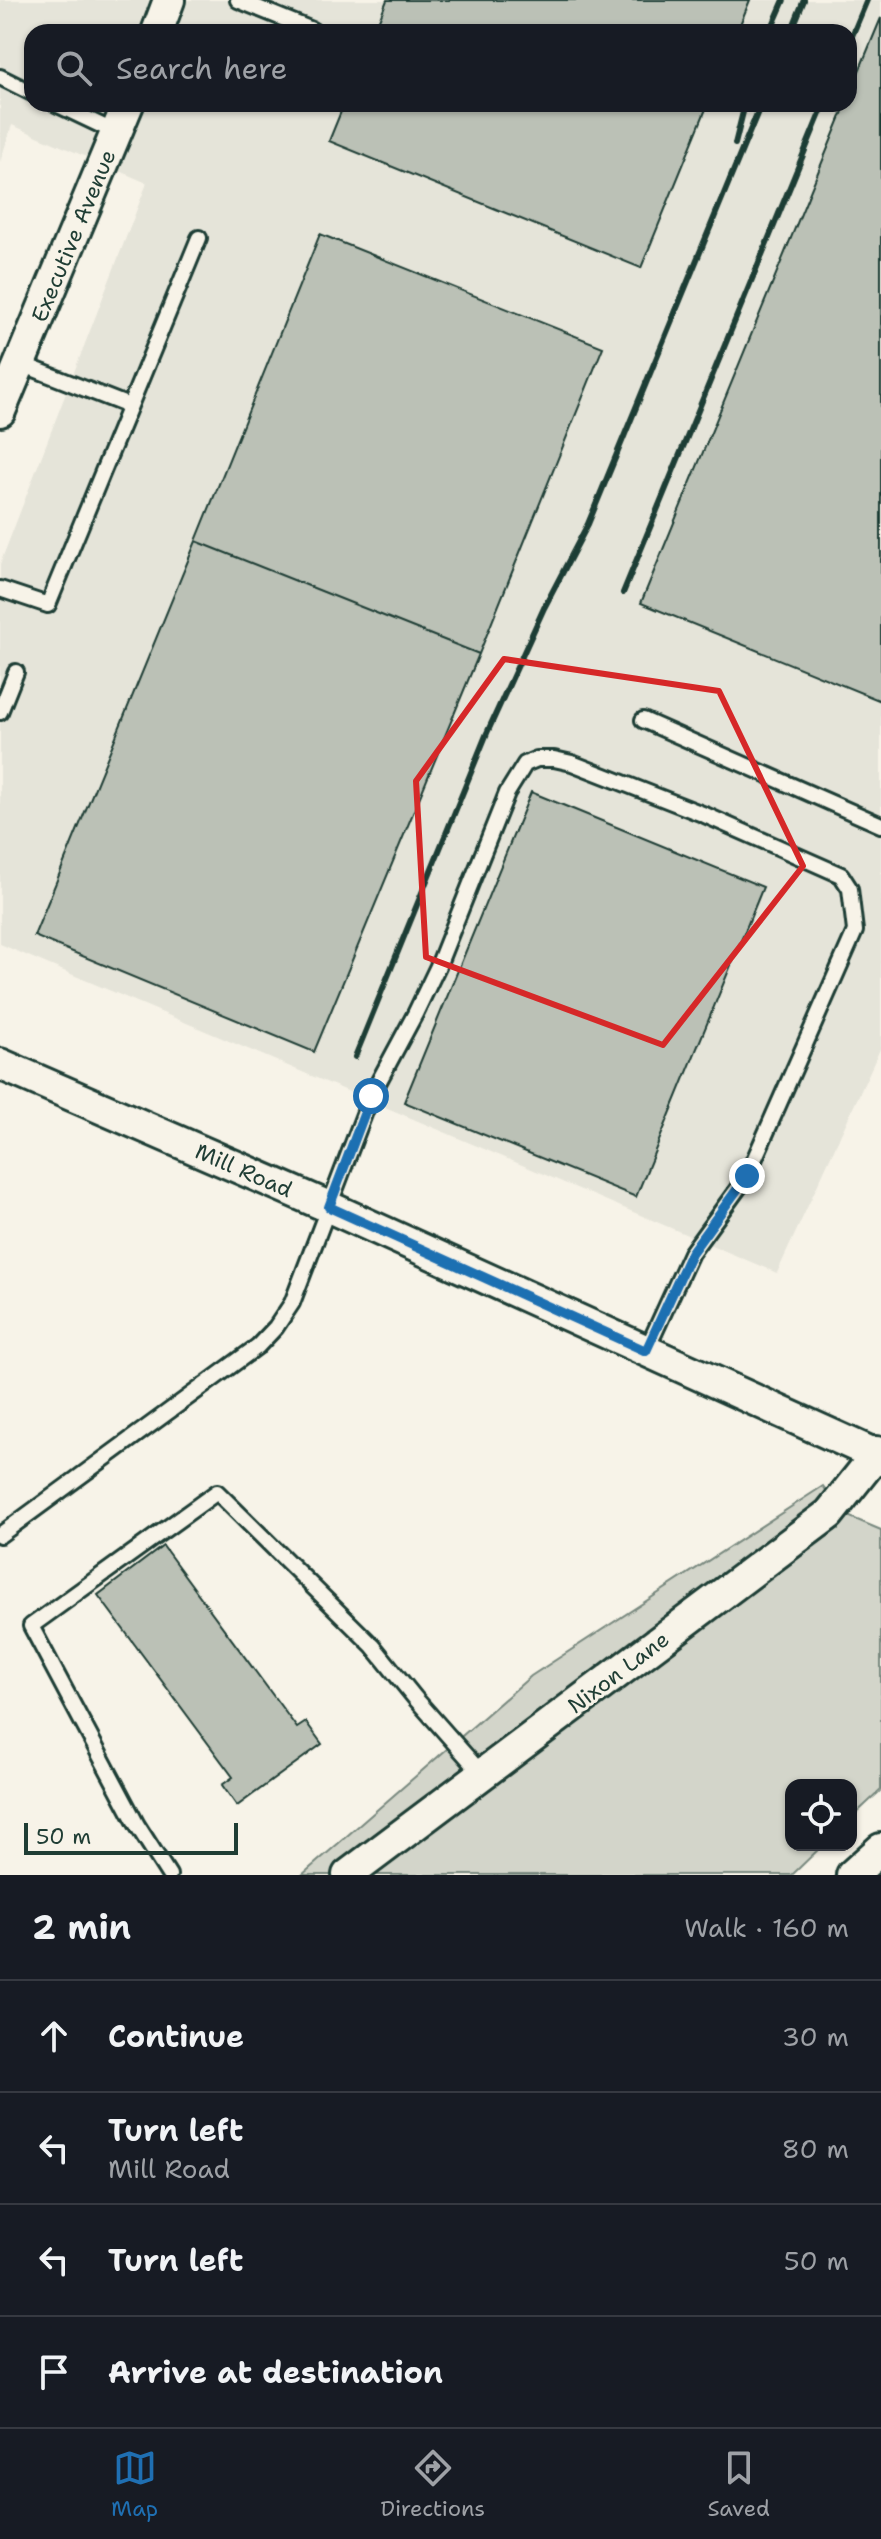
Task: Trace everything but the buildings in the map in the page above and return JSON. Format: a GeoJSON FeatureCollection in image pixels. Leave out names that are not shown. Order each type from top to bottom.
{"type":"FeatureCollection","features":[{"type":"Feature","properties":{"kind":"street"},"geometry":{"type":"LineString","coordinates":[[160,24],[169,0]]}},
{"type":"Feature","properties":{"kind":"street","name":"Executive Avenue"},"geometry":{"type":"LineString","coordinates":[[0,411],[125,112]]}},
{"type":"Feature","properties":{"kind":"street","name":"Mill Road"},"geometry":{"type":"LineString","coordinates":[[0,1064],[329,1207],[879,1456]]}},
{"type":"Feature","properties":{"kind":"street","name":"Nixon Lane"},"geometry":{"type":"LineString","coordinates":[[348,1875],[829,1514],[879,1456]]}},
{"type":"Feature","properties":{"kind":"street"},"geometry":{"type":"LineString","coordinates":[[852,1875],[881,1849]]}},
{"type":"Feature","properties":{"kind":"lane"},"geometry":{"type":"LineString","coordinates":[[238,0],[297,24]]}},
{"type":"Feature","properties":{"kind":"lane"},"geometry":{"type":"LineString","coordinates":[[0,77],[24,89]]}},
{"type":"Feature","properties":{"kind":"lane"},"geometry":{"type":"LineString","coordinates":[[73,112],[117,133]]}},
{"type":"Feature","properties":{"kind":"lane"},"geometry":{"type":"LineString","coordinates":[[0,589],[48,605],[199,238]]}},
{"type":"Feature","properties":{"kind":"lane"},"geometry":{"type":"LineString","coordinates":[[19,363],[129,406]]}},
{"type":"Feature","properties":{"kind":"lane"},"geometry":{"type":"LineString","coordinates":[[0,712],[16,672]]}},
{"type":"Feature","properties":{"kind":"lane"},"geometry":{"type":"LineString","coordinates":[[643,720],[881,825]]}},
{"type":"Feature","properties":{"kind":"lane"},"geometry":{"type":"LineString","coordinates":[[0,1535],[258,1346],[276,1327],[292,1303],[375,1089],[438,966],[507,793],[525,764],[537,759],[572,763],[705,815],[841,875],[850,889],[855,931],[747,1176],[691,1253],[646,1351]]}},
{"type":"Feature","properties":{"kind":"lane"},"geometry":{"type":"LineString","coordinates":[[169,1875],[137,1825],[31,1626],[217,1492],[373,1646],[482,1774]]}},
{"type":"Feature","properties":{"kind":"highlighted area"},"geometry":{"type":"Polygon","coordinates":[[[504,659],[719,691],[803,866],[663,1045],[426,957],[416,781],[504,659]]]}},
{"type":"Feature","properties":{"kind":"shaded area"},"geometry":{"type":"Polygon","coordinates":[[[0,0],[881,0],[881,1047],[777,1273],[0,944],[0,564],[147,183],[12,125],[0,162],[0,0]]]}},
{"type":"Feature","properties":{"kind":"shaded area"},"geometry":{"type":"Polygon","coordinates":[[[823,1486],[843,1514],[881,1530],[881,1790],[857,1812],[857,1779],[785,1779],[785,1851],[817,1851],[792,1875],[302,1875],[531,1676],[823,1486]]]}},
{"type":"Feature","properties":{"kind":"railway"},"geometry":{"type":"LineString","coordinates":[[774,24],[784,0]]}},
{"type":"Feature","properties":{"kind":"railway"},"geometry":{"type":"LineString","coordinates":[[794,24],[804,0]]}},
{"type":"Feature","properties":{"kind":"railway"},"geometry":{"type":"LineString","coordinates":[[857,24],[867,0]]}},
{"type":"Feature","properties":{"kind":"railway"},"geometry":{"type":"LineString","coordinates":[[735,144],[743,112]]}},
{"type":"Feature","properties":{"kind":"railway"},"geometry":{"type":"LineString","coordinates":[[355,1057],[487,733],[544,608],[588,524],[758,112]]}},
{"type":"Feature","properties":{"kind":"railway"},"geometry":{"type":"LineString","coordinates":[[623,593],[821,112]]}},
{"type":"Feature","properties":{"kind":"route"},"geometry":{"type":"LineString","coordinates":[[371,1096],[329,1207],[646,1351],[691,1253],[747,1176]]}}]}
